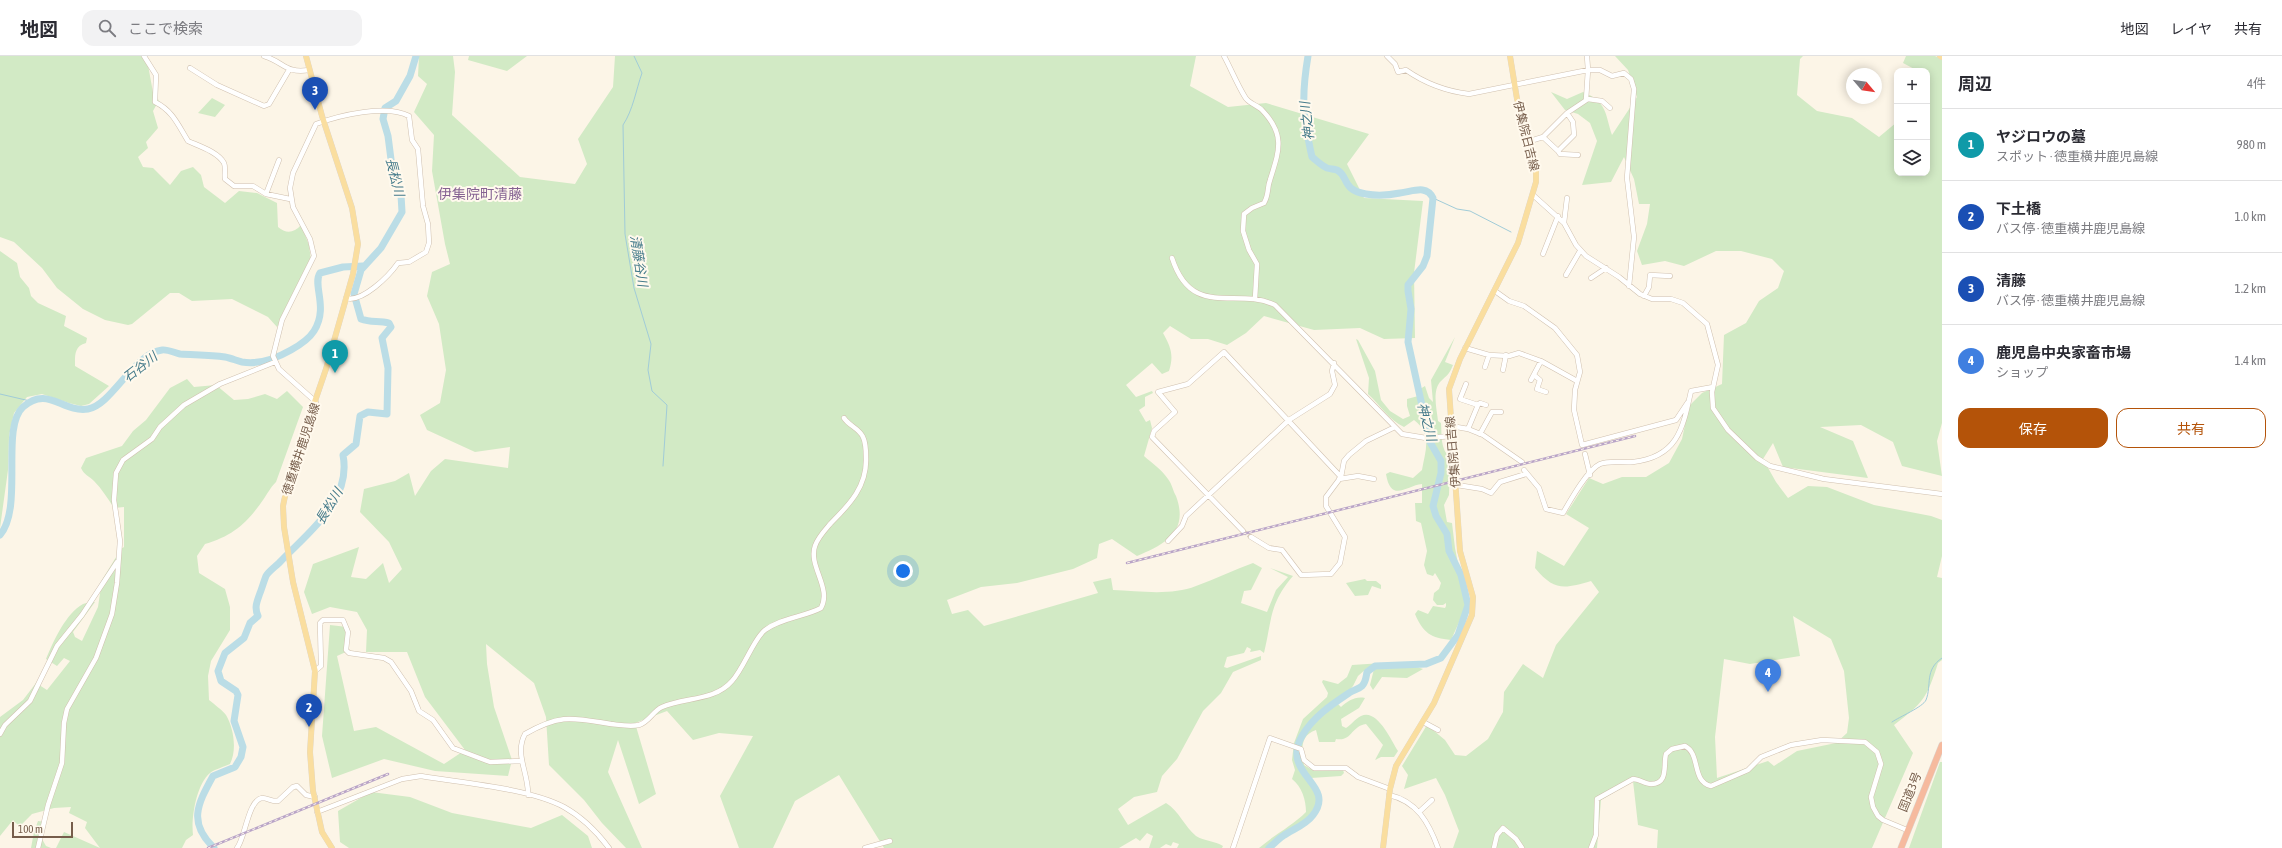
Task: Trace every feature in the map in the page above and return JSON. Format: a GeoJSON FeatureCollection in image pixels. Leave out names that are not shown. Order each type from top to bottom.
{"type":"FeatureCollection","features":[{"type":"Feature","properties":{"kind":"highway","name":"国道3号"},"geometry":{"type":"LineString","coordinates":[[1901,848],[1942,744]]}},
{"type":"Feature","properties":{"kind":"main road","name":"徳重横井鹿児島線"},"geometry":{"type":"LineString","coordinates":[[306,56],[324,121],[356,222],[358,244],[353,274],[316,402],[286,489],[283,514],[298,607],[314,671],[310,752],[317,812],[322,832],[332,848]]}},
{"type":"Feature","properties":{"kind":"main road","name":"伊集院日吉線"},"geometry":{"type":"LineString","coordinates":[[1383,848],[1390,792],[1400,758],[1423,722],[1449,670],[1472,615],[1472,592],[1460,551],[1449,389],[1455,369],[1518,243],[1533,195],[1536,170],[1530,141],[1520,114],[1510,56]]}},
{"type":"Feature","properties":{"kind":"street"},"geometry":{"type":"LineString","coordinates":[[144,56],[156,75],[155,102],[166,108],[180,125],[188,141],[204,148],[225,164],[226,179],[234,186],[253,186],[266,194],[290,199]]}},
{"type":"Feature","properties":{"kind":"street"},"geometry":{"type":"LineString","coordinates":[[264,56],[280,62],[290,70],[297,72],[309,70]]}},
{"type":"Feature","properties":{"kind":"street"},"geometry":{"type":"LineString","coordinates":[[1224,56],[1246,99],[1261,109],[1270,120],[1279,141],[1278,159],[1269,182],[1269,194],[1264,203],[1252,208],[1244,214],[1243,231],[1248,250],[1257,264],[1255,299]]}},
{"type":"Feature","properties":{"kind":"street"},"geometry":{"type":"LineString","coordinates":[[1387,56],[1395,64],[1398,72],[1406,70],[1424,83],[1469,94],[1588,70],[1600,70],[1612,76],[1624,73],[1631,79],[1634,89],[1627,178],[1634,237],[1629,286]]}},
{"type":"Feature","properties":{"kind":"street"},"geometry":{"type":"LineString","coordinates":[[1586,100],[1588,70],[1587,56]]}},
{"type":"Feature","properties":{"kind":"street"},"geometry":{"type":"LineString","coordinates":[[190,68],[217,85],[264,106],[269,104],[290,70]]}},
{"type":"Feature","properties":{"kind":"street"},"geometry":{"type":"LineString","coordinates":[[1530,141],[1543,137],[1568,113],[1586,100],[1595,98],[1602,101],[1610,108]]}},
{"type":"Feature","properties":{"kind":"street"},"geometry":{"type":"LineString","coordinates":[[316,402],[310,398],[275,362],[273,356],[282,320],[314,256],[310,240],[290,199],[293,173],[316,124],[324,121],[381,111],[399,112],[409,116],[412,140],[418,149],[423,206],[428,224],[428,248],[426,252],[409,262],[398,263],[376,286],[354,299],[346,298]]}},
{"type":"Feature","properties":{"kind":"street"},"geometry":{"type":"LineString","coordinates":[[1558,152],[1574,135],[1573,122],[1568,113]]}},
{"type":"Feature","properties":{"kind":"street"},"geometry":{"type":"LineString","coordinates":[[1543,137],[1560,154],[1578,154]]}},
{"type":"Feature","properties":{"kind":"street"},"geometry":{"type":"LineString","coordinates":[[266,194],[273,181],[279,160]]}},
{"type":"Feature","properties":{"kind":"street"},"geometry":{"type":"LineString","coordinates":[[1533,195],[1564,223],[1580,251],[1644,296],[1652,299],[1671,299],[1683,303],[1707,324],[1718,365],[1713,387],[1713,408],[1716,415],[1728,430],[1757,458],[1770,466],[1824,479],[1942,494]]}},
{"type":"Feature","properties":{"kind":"street"},"geometry":{"type":"LineString","coordinates":[[1564,223],[1567,198]]}},
{"type":"Feature","properties":{"kind":"street"},"geometry":{"type":"LineString","coordinates":[[1543,254],[1558,216]]}},
{"type":"Feature","properties":{"kind":"street"},"geometry":{"type":"LineString","coordinates":[[1566,275],[1580,251]]}},
{"type":"Feature","properties":{"kind":"street"},"geometry":{"type":"LineString","coordinates":[[1172,258],[1178,274],[1190,288],[1218,299],[1255,299],[1264,300],[1275,305],[1334,363],[1395,427],[1410,436],[1426,438],[1452,436]]}},
{"type":"Feature","properties":{"kind":"street"},"geometry":{"type":"LineString","coordinates":[[1591,278],[1606,268]]}},
{"type":"Feature","properties":{"kind":"street"},"geometry":{"type":"LineString","coordinates":[[1644,296],[1649,287],[1650,275],[1670,276]]}},
{"type":"Feature","properties":{"kind":"street"},"geometry":{"type":"LineString","coordinates":[[1494,291],[1510,301],[1524,306],[1555,328],[1577,355],[1580,372],[1575,390],[1574,410],[1583,446],[1676,420],[1688,402]]}},
{"type":"Feature","properties":{"kind":"street"},"geometry":{"type":"LineString","coordinates":[[1465,348],[1488,355],[1520,353],[1541,361],[1577,381]]}},
{"type":"Feature","properties":{"kind":"street"},"geometry":{"type":"LineString","coordinates":[[1243,531],[1152,437],[1154,431],[1175,412],[1158,392],[1188,384],[1224,352],[1289,420],[1340,478]]}},
{"type":"Feature","properties":{"kind":"street"},"geometry":{"type":"LineString","coordinates":[[1485,367],[1488,355]]}},
{"type":"Feature","properties":{"kind":"street"},"geometry":{"type":"LineString","coordinates":[[1503,370],[1506,355]]}},
{"type":"Feature","properties":{"kind":"street"},"geometry":{"type":"LineString","coordinates":[[1531,380],[1541,361]]}},
{"type":"Feature","properties":{"kind":"street"},"geometry":{"type":"LineString","coordinates":[[38,848],[48,805],[62,763],[64,723],[67,709],[96,658],[112,614],[117,583],[120,527],[114,500],[116,473],[123,460],[152,439],[160,427],[184,405],[220,384],[275,362]]}},
{"type":"Feature","properties":{"kind":"street"},"geometry":{"type":"LineString","coordinates":[[1168,541],[1182,526],[1186,516],[1289,420],[1332,392],[1335,385],[1332,371],[1334,363]]}},
{"type":"Feature","properties":{"kind":"street"},"geometry":{"type":"LineString","coordinates":[[1534,375],[1540,380],[1537,389],[1546,392]]}},
{"type":"Feature","properties":{"kind":"street"},"geometry":{"type":"LineString","coordinates":[[1466,384],[1460,399],[1478,405],[1480,403],[1486,405]]}},
{"type":"Feature","properties":{"kind":"street"},"geometry":{"type":"LineString","coordinates":[[1456,485],[1482,489],[1491,493],[1500,482],[1525,472],[1539,488],[1546,509],[1563,513],[1584,479],[1590,475],[1599,464],[1650,460],[1675,442],[1680,433],[1690,391],[1713,387]]}},
{"type":"Feature","properties":{"kind":"street"},"geometry":{"type":"LineString","coordinates":[[1468,429],[1478,405]]}},
{"type":"Feature","properties":{"kind":"street"},"geometry":{"type":"LineString","coordinates":[[1480,434],[1492,412],[1501,412]]}},
{"type":"Feature","properties":{"kind":"street"},"geometry":{"type":"LineString","coordinates":[[528,795],[527,780],[521,762],[521,746],[525,734],[556,719],[588,719],[624,726],[639,725],[645,722],[660,708],[714,693],[731,682],[745,665],[762,633],[766,630],[821,608],[824,602],[824,595],[816,559],[815,546],[826,529],[854,497],[865,479],[866,468],[864,438],[858,430],[844,418]]}},
{"type":"Feature","properties":{"kind":"street"},"geometry":{"type":"LineString","coordinates":[[1451,426],[1468,429],[1480,434],[1522,462]]}},
{"type":"Feature","properties":{"kind":"street"},"geometry":{"type":"LineString","coordinates":[[1251,537],[1269,548],[1282,550],[1301,575],[1331,574],[1340,563],[1345,542],[1342,531],[1326,506],[1328,492],[1340,478],[1344,461],[1356,449],[1366,441],[1395,427]]}},
{"type":"Feature","properties":{"kind":"street"},"geometry":{"type":"LineString","coordinates":[[1585,454],[1590,475]]}},
{"type":"Feature","properties":{"kind":"street"},"geometry":{"type":"LineString","coordinates":[[1340,478],[1358,476],[1374,480]]}},
{"type":"Feature","properties":{"kind":"street"},"geometry":{"type":"LineString","coordinates":[[0,734],[5,725],[30,701],[57,646],[82,615],[118,561]]}},
{"type":"Feature","properties":{"kind":"street"},"geometry":{"type":"LineString","coordinates":[[314,671],[321,666],[320,623],[323,620],[343,620],[348,632],[346,650],[350,653],[384,658],[391,662],[410,691],[419,711],[433,720],[453,748],[490,762],[521,762]]}},
{"type":"Feature","properties":{"kind":"street"},"geometry":{"type":"LineString","coordinates":[[1423,722],[1438,730]]}},
{"type":"Feature","properties":{"kind":"street"},"geometry":{"type":"LineString","coordinates":[[1233,848],[1270,738],[1301,749],[1304,760],[1314,768],[1346,768],[1358,777],[1403,799],[1419,812],[1429,825],[1438,848]]}},
{"type":"Feature","properties":{"kind":"street"},"geometry":{"type":"LineString","coordinates":[[1591,848],[1596,835],[1597,799],[1633,779],[1649,784],[1658,782],[1665,774],[1665,758],[1672,749],[1687,747],[1691,751],[1701,780],[1712,786],[1748,770],[1761,757],[1792,745],[1812,740],[1828,739],[1868,743],[1877,752],[1881,764],[1871,797],[1873,807],[1883,820],[1907,830]]}},
{"type":"Feature","properties":{"kind":"street"},"geometry":{"type":"LineString","coordinates":[[317,812],[413,776],[528,795],[556,803],[577,815],[594,830],[609,848]]}},
{"type":"Feature","properties":{"kind":"street"},"geometry":{"type":"LineString","coordinates":[[237,848],[248,818],[258,800],[262,798],[278,801],[293,787],[297,786],[306,795],[315,797]]}},
{"type":"Feature","properties":{"kind":"street"},"geometry":{"type":"LineString","coordinates":[[1419,812],[1432,800]]}},
{"type":"Feature","properties":{"kind":"street"},"geometry":{"type":"LineString","coordinates":[[1494,848],[1497,834],[1503,828],[1516,839],[1522,848]]}},
{"type":"Feature","properties":{"kind":"street"},"geometry":{"type":"LineString","coordinates":[[865,848],[890,841]]}},
{"type":"Feature","properties":{"kind":"green space"},"geometry":{"type":"Polygon","coordinates":[[[0,56],[141,56],[148,65],[154,98],[159,100],[153,111],[158,128],[146,142],[148,148],[138,157],[143,167],[153,168],[170,185],[181,171],[193,167],[201,175],[204,187],[225,203],[239,191],[257,193],[277,203],[278,227],[284,231],[290,232],[296,230],[301,225],[309,245],[311,260],[277,327],[268,317],[232,299],[192,301],[179,293],[170,293],[132,324],[128,325],[105,320],[83,309],[57,288],[42,268],[14,242],[0,237],[0,56]]]}},
{"type":"Feature","properties":{"kind":"green space"},"geometry":{"type":"Polygon","coordinates":[[[419,56],[453,56],[455,72],[452,115],[520,177],[575,184],[587,164],[578,139],[613,87],[615,56],[1196,56],[1190,86],[1228,107],[1266,103],[1369,134],[1347,164],[1364,198],[1423,201],[1414,273],[1415,338],[1384,339],[1360,328],[1314,330],[1264,316],[1246,333],[1227,345],[1208,339],[1191,339],[1170,326],[1163,333],[1171,352],[1171,366],[1169,371],[1162,374],[1152,363],[1126,385],[1136,397],[1152,391],[1153,393],[1145,397],[1145,406],[1139,410],[1146,422],[1150,420],[1152,428],[1144,456],[1166,476],[1171,483],[1176,496],[1179,508],[1179,518],[1177,527],[1172,535],[1166,541],[1137,556],[1112,539],[1099,544],[1097,558],[1073,569],[1017,583],[981,587],[947,600],[952,614],[968,610],[984,626],[1098,593],[1093,582],[1111,578],[1113,590],[1155,592],[1176,591],[1196,586],[1253,563],[1262,568],[1251,590],[1244,591],[1241,603],[1267,612],[1276,590],[1288,577],[1270,568],[1293,576],[1279,595],[1275,604],[1264,653],[1260,650],[1250,652],[1251,649],[1247,647],[1244,653],[1227,657],[1224,667],[1227,668],[1261,656],[1261,660],[1233,672],[1221,693],[1203,711],[1177,759],[1162,776],[1157,792],[1134,797],[1118,809],[1128,825],[1166,803],[1175,810],[1196,836],[1220,844],[1223,846],[1222,848],[1177,848],[1179,844],[1173,842],[1171,846],[1166,844],[1160,848],[1149,848],[1153,836],[1147,833],[1140,841],[1136,838],[1119,848],[884,848],[839,775],[795,801],[773,848],[739,848],[720,796],[753,736],[719,733],[693,740],[667,711],[635,723],[656,794],[639,804],[618,740],[608,772],[642,848],[626,848],[602,823],[584,800],[549,765],[546,717],[534,683],[486,644],[487,664],[494,707],[512,760],[508,776],[435,771],[384,759],[332,778],[322,736],[330,625],[347,627],[348,651],[337,656],[354,731],[376,727],[444,764],[465,750],[425,697],[407,652],[366,652],[367,630],[357,612],[330,607],[312,614],[304,592],[313,564],[359,547],[351,577],[366,579],[383,563],[389,583],[402,569],[389,542],[360,512],[364,489],[395,481],[409,473],[415,496],[431,471],[445,459],[508,468],[510,447],[475,452],[427,430],[420,415],[440,403],[446,370],[439,324],[427,296],[432,272],[450,264],[432,171],[434,135],[414,112],[427,84],[418,76],[419,56]]]}},
{"type":"Feature","properties":{"kind":"green space"},"geometry":{"type":"Polygon","coordinates":[[[469,56],[527,56],[507,71],[468,60],[469,56]]]}},
{"type":"Feature","properties":{"kind":"green space"},"geometry":{"type":"Polygon","coordinates":[[[1615,56],[1803,56],[1800,59],[1797,95],[1817,111],[1852,118],[1879,137],[1894,124],[1894,176],[1930,176],[1930,68],[1912,68],[1903,63],[1906,56],[1935,56],[1942,59],[1942,423],[1937,441],[1942,476],[1902,466],[1893,442],[1861,425],[1820,427],[1853,441],[1868,478],[1783,467],[1773,443],[1763,459],[1776,482],[1788,498],[1808,486],[1827,487],[1874,505],[1931,516],[1942,520],[1942,556],[1937,577],[1942,578],[1942,660],[1938,663],[1931,684],[1923,699],[1912,711],[1894,725],[1913,753],[1872,848],[1657,848],[1658,830],[1638,825],[1633,781],[1601,800],[1597,848],[1453,848],[1459,831],[1445,795],[1436,778],[1404,789],[1408,775],[1402,766],[1427,725],[1445,740],[1455,755],[1466,756],[1488,739],[1503,712],[1504,692],[1523,664],[1543,678],[1556,645],[1599,592],[1591,581],[1574,586],[1560,586],[1548,581],[1535,568],[1537,551],[1564,566],[1589,528],[1566,514],[1589,478],[1603,484],[1622,477],[1646,477],[1669,463],[1682,439],[1689,406],[1702,393],[1722,384],[1724,335],[1746,323],[1759,301],[1778,288],[1784,271],[1772,259],[1741,251],[1716,251],[1684,266],[1665,261],[1642,265],[1637,251],[1647,224],[1650,204],[1639,204],[1634,179],[1624,157],[1611,182],[1582,185],[1597,141],[1590,123],[1578,114],[1565,110],[1551,92],[1567,99],[1583,92],[1597,100],[1604,109],[1612,135],[1637,97],[1628,70],[1615,56]],[[1793,616],[1800,656],[1750,664],[1724,659],[1715,737],[1717,778],[1768,761],[1774,766],[1797,751],[1836,743],[1847,733],[1849,718],[1844,671],[1831,639],[1793,616]]]}},
{"type":"Feature","properties":{"kind":"green space"},"geometry":{"type":"Polygon","coordinates":[[[212,98],[225,105],[215,117],[198,113],[212,98]]]}},
{"type":"Feature","properties":{"kind":"green space"},"geometry":{"type":"Polygon","coordinates":[[[0,251],[17,263],[20,277],[29,288],[31,296],[38,303],[66,316],[64,326],[87,338],[86,343],[79,346],[77,349],[75,355],[75,366],[109,386],[89,404],[81,406],[42,394],[27,397],[14,413],[9,436],[8,470],[0,528],[0,251]]]}},
{"type":"Feature","properties":{"kind":"green space"},"geometry":{"type":"Polygon","coordinates":[[[1455,337],[1445,362],[1453,365],[1449,373],[1440,382],[1436,391],[1436,406],[1438,421],[1441,423],[1443,446],[1450,458],[1449,495],[1444,505],[1447,522],[1452,523],[1455,548],[1465,599],[1465,609],[1451,640],[1438,638],[1428,633],[1421,626],[1415,614],[1418,610],[1428,614],[1433,606],[1445,608],[1446,606],[1446,603],[1443,605],[1437,605],[1433,600],[1434,593],[1439,589],[1441,583],[1435,573],[1433,576],[1427,574],[1424,565],[1427,551],[1421,523],[1416,521],[1415,503],[1422,503],[1422,484],[1396,491],[1388,483],[1386,474],[1390,472],[1413,478],[1422,470],[1426,450],[1426,437],[1420,425],[1414,420],[1404,427],[1389,416],[1368,394],[1369,378],[1356,339],[1358,340],[1375,371],[1381,400],[1390,411],[1403,419],[1410,416],[1407,406],[1407,399],[1422,395],[1420,389],[1425,386],[1429,398],[1433,402],[1431,380],[1455,337]]]}},
{"type":"Feature","properties":{"kind":"green space"},"geometry":{"type":"Polygon","coordinates":[[[187,379],[194,387],[216,385],[234,400],[248,399],[265,394],[277,399],[287,391],[303,407],[276,482],[245,522],[224,537],[205,544],[197,556],[199,573],[225,589],[230,607],[230,630],[211,661],[208,676],[209,700],[226,715],[233,733],[234,746],[230,764],[214,770],[205,778],[201,785],[194,811],[193,835],[186,840],[182,848],[100,848],[85,828],[87,822],[69,813],[71,807],[54,808],[32,814],[22,824],[18,825],[13,820],[0,836],[0,717],[23,700],[36,683],[47,690],[70,661],[64,658],[57,666],[46,659],[52,644],[71,614],[83,604],[95,602],[73,632],[75,637],[82,641],[98,607],[102,580],[121,549],[124,547],[124,507],[114,508],[100,487],[85,474],[81,468],[86,458],[122,446],[133,431],[146,420],[170,388],[187,379]]]}},
{"type":"Feature","properties":{"kind":"green space"},"geometry":{"type":"Polygon","coordinates":[[[1365,579],[1367,581],[1376,581],[1381,585],[1381,589],[1372,586],[1368,595],[1355,596],[1346,583],[1365,579]]]}},
{"type":"Feature","properties":{"kind":"green space"},"geometry":{"type":"Polygon","coordinates":[[[1383,663],[1414,666],[1423,669],[1407,678],[1382,677],[1373,690],[1370,685],[1374,669],[1367,668],[1358,676],[1353,686],[1338,704],[1341,707],[1352,700],[1365,698],[1359,708],[1341,719],[1342,726],[1346,728],[1361,716],[1367,715],[1373,717],[1383,726],[1398,751],[1394,757],[1381,757],[1375,760],[1383,745],[1366,724],[1361,725],[1345,738],[1336,739],[1335,742],[1319,742],[1316,730],[1311,733],[1304,740],[1303,744],[1302,749],[1304,765],[1314,771],[1343,770],[1344,773],[1341,776],[1311,778],[1317,803],[1313,811],[1302,823],[1266,848],[1259,848],[1295,822],[1306,812],[1303,794],[1292,779],[1295,770],[1292,760],[1294,743],[1303,719],[1327,697],[1328,693],[1322,682],[1323,680],[1338,684],[1347,677],[1352,665],[1383,663]]]}},
{"type":"Feature","properties":{"kind":"green space"},"geometry":{"type":"Polygon","coordinates":[[[1940,762],[1942,762],[1942,848],[1909,848],[1940,762]]]}},
{"type":"Feature","properties":{"kind":"green space"},"geometry":{"type":"Polygon","coordinates":[[[371,792],[410,797],[452,813],[531,828],[562,815],[588,836],[592,848],[349,848],[340,842],[338,811],[371,792]]]}},
{"type":"Feature","properties":{"kind":"green space"},"geometry":{"type":"Polygon","coordinates":[[[38,821],[46,822],[42,839],[46,846],[51,848],[31,848],[38,821]]]}},
{"type":"Feature","properties":{"kind":"green space"},"geometry":{"type":"Polygon","coordinates":[[[64,832],[100,848],[56,848],[64,832]]]}},
{"type":"Feature","properties":{"kind":"waterway","name":"長松川"},"geometry":{"type":"LineString","coordinates":[[214,848],[206,839],[198,822],[199,805],[213,776],[235,767],[241,757],[243,747],[234,721],[238,695],[236,691],[221,681],[218,671],[225,653],[244,638],[250,623],[258,616],[256,604],[267,574],[314,528],[334,502],[341,487],[344,472],[343,455],[356,444],[360,416],[368,412],[387,414],[388,368],[382,338],[391,327],[389,323],[361,319],[354,294],[361,270],[381,248],[402,212],[401,195],[393,175],[388,136],[383,119],[385,108],[396,101],[410,76],[416,56]]}},
{"type":"Feature","properties":{"kind":"waterway","name":"清藤谷川"},"geometry":{"type":"LineString","coordinates":[[634,56],[642,73],[632,106],[623,125],[625,234],[634,288],[651,344],[648,370],[652,391],[667,405],[663,466]]}},
{"type":"Feature","properties":{"kind":"waterway","name":"神之川"},"geometry":{"type":"LineString","coordinates":[[1269,848],[1281,837],[1307,822],[1319,804],[1318,795],[1302,770],[1298,760],[1297,749],[1306,729],[1323,712],[1336,702],[1362,686],[1367,672],[1375,666],[1426,664],[1441,658],[1458,635],[1468,605],[1461,575],[1449,551],[1447,534],[1436,516],[1433,506],[1441,473],[1441,461],[1430,442],[1408,342],[1411,309],[1408,285],[1423,266],[1427,256],[1433,198],[1427,191],[1423,190],[1383,195],[1370,195],[1358,192],[1349,186],[1341,173],[1337,170],[1321,165],[1312,157],[1304,107],[1304,84],[1308,56]]}},
{"type":"Feature","properties":{"kind":"waterway"},"geometry":{"type":"LineString","coordinates":[[1433,198],[1457,209],[1470,211],[1511,232]]}},
{"type":"Feature","properties":{"kind":"waterway","name":"石谷川"},"geometry":{"type":"LineString","coordinates":[[0,535],[7,522],[10,506],[12,488],[13,432],[16,417],[23,407],[32,401],[48,399],[70,407],[88,409],[106,399],[142,360],[152,353],[162,350],[180,354],[225,357],[249,363],[262,362],[280,356],[301,344],[310,337],[314,331],[320,314],[318,284],[320,273],[343,267],[363,266]]}},
{"type":"Feature","properties":{"kind":"waterway"},"geometry":{"type":"LineString","coordinates":[[0,394],[30,401]]}},
{"type":"Feature","properties":{"kind":"waterway"},"geometry":{"type":"LineString","coordinates":[[1892,722],[1924,703],[1928,694],[1931,673],[1936,663],[1942,658]]}},
{"type":"Feature","properties":{"kind":"tunnel"},"geometry":{"type":"LineString","coordinates":[[1243,531],[1251,537]]}},
{"type":"Feature","properties":{"kind":"railway"},"geometry":{"type":"LineString","coordinates":[[1127,563],[1635,436]]}},
{"type":"Feature","properties":{"kind":"railway"},"geometry":{"type":"LineString","coordinates":[[208,848],[388,774]]}},
{"type":"Feature","properties":{"kind":"place","name":"清藤"},"geometry":{"type":"Point","coordinates":[315,110]}},
{"type":"Feature","properties":{"kind":"place","name":"ヤジロウの墓"},"geometry":{"type":"Point","coordinates":[335,373]}},
{"type":"Feature","properties":{"kind":"place","name":"鹿児島中央家畜市場"},"geometry":{"type":"Point","coordinates":[1768,692]}},
{"type":"Feature","properties":{"kind":"place","name":"下土橋"},"geometry":{"type":"Point","coordinates":[309,727]}},
{"type":"Feature","properties":{"kind":"district","name":"伊集院町清藤"},"geometry":{"type":"Point","coordinates":[480,194]}}]}
